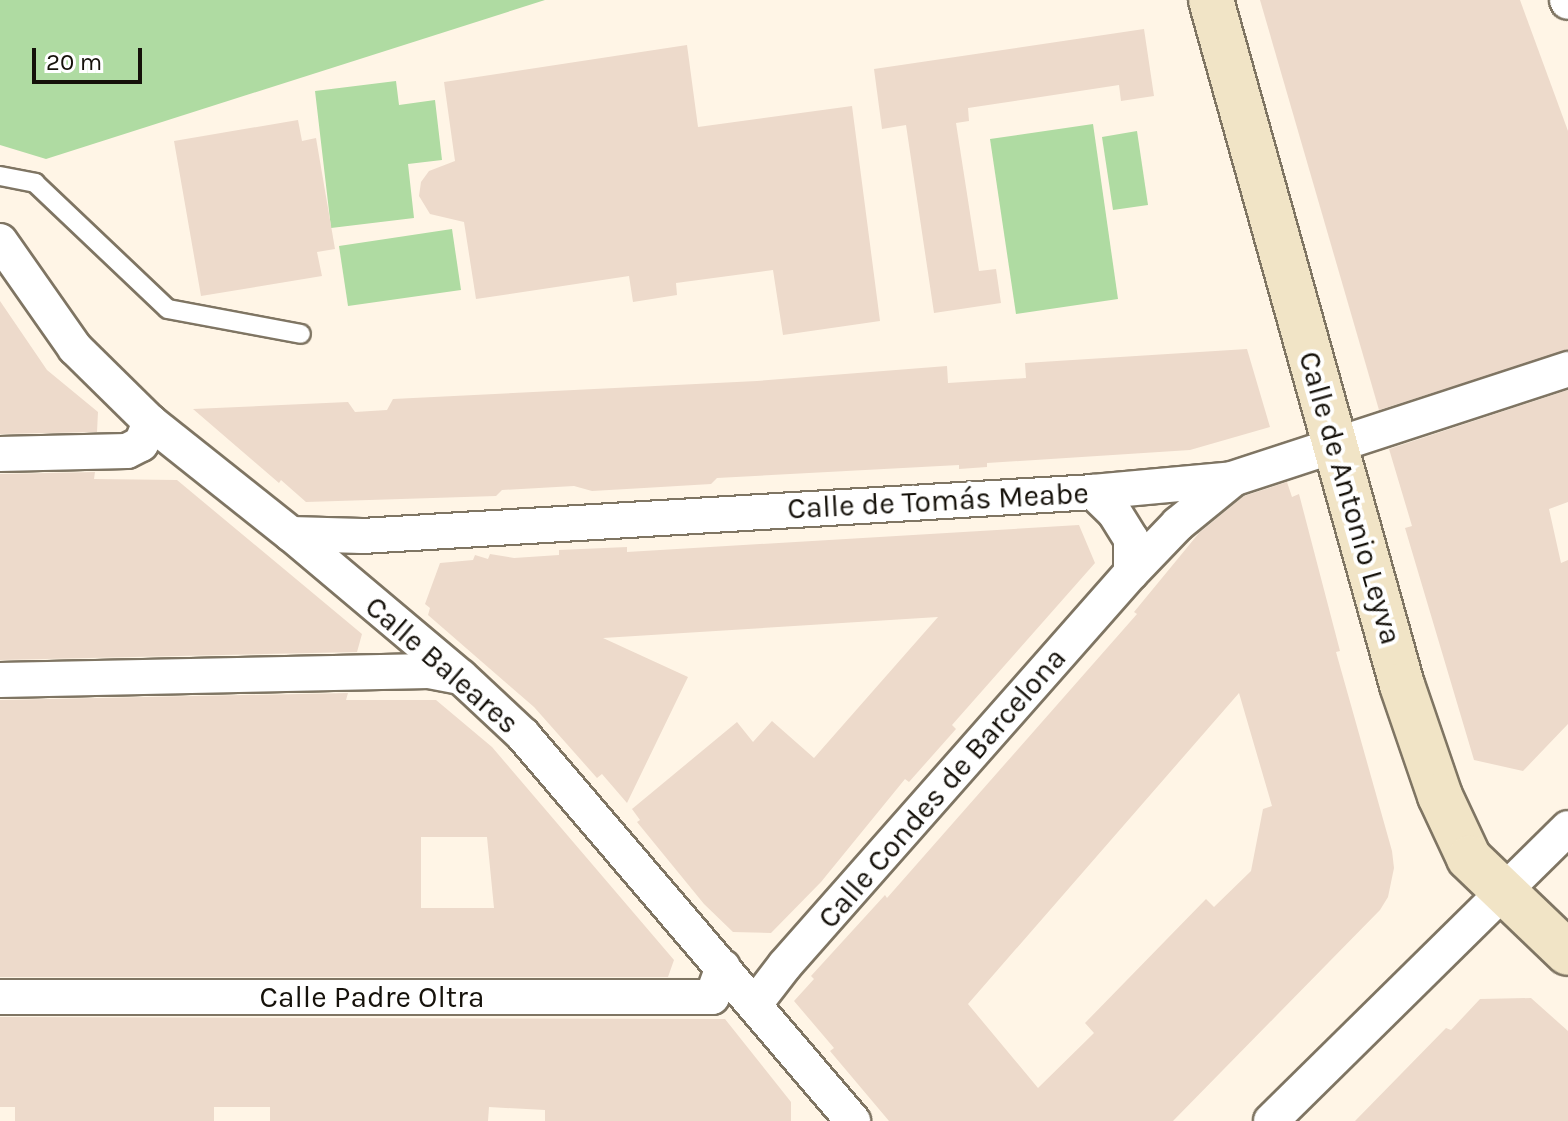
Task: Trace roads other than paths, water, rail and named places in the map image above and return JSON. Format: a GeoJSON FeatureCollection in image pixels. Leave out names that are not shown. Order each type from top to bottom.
{"type":"FeatureCollection","features":[{"type":"Feature","properties":{"kind":"main road","name":"Calle de Antonio Leyva"},"geometry":{"type":"LineString","coordinates":[[1211,0],[1402,685],[1440,796],[1469,858],[1568,953]]}},
{"type":"Feature","properties":{"kind":"street","name":"Calle Baleares"},"geometry":{"type":"LineString","coordinates":[[0,241],[75,348],[150,422],[291,534],[461,677],[523,735],[853,1121]]}},
{"type":"Feature","properties":{"kind":"street","name":"Calle de Tomás Meabe"},"geometry":{"type":"LineString","coordinates":[[291,534],[362,536],[1093,492],[1232,479],[1568,369]]}},
{"type":"Feature","properties":{"kind":"street"},"geometry":{"type":"LineString","coordinates":[[0,454],[127,451],[141,444],[150,422]]}},
{"type":"Feature","properties":{"kind":"street","name":"Calle Condes de Barcelona"},"geometry":{"type":"LineString","coordinates":[[755,1004],[785,965],[1131,573],[1189,514],[1232,479]]}},
{"type":"Feature","properties":{"kind":"street"},"geometry":{"type":"LineString","coordinates":[[1093,492],[1114,512],[1131,539],[1131,573]]}},
{"type":"Feature","properties":{"kind":"street"},"geometry":{"type":"LineString","coordinates":[[0,680],[429,671],[461,677]]}},
{"type":"Feature","properties":{"kind":"street"},"geometry":{"type":"LineString","coordinates":[[1271,1121],[1430,960],[1504,894],[1568,828]]}},
{"type":"Feature","properties":{"kind":"street","name":"Calle Padre Oltra"},"geometry":{"type":"LineString","coordinates":[[0,997],[712,997],[723,967]]}},
{"type":"Feature","properties":{"kind":"lane"},"geometry":{"type":"LineString","coordinates":[[0,176],[35,183],[168,309],[301,334]]}}]}
